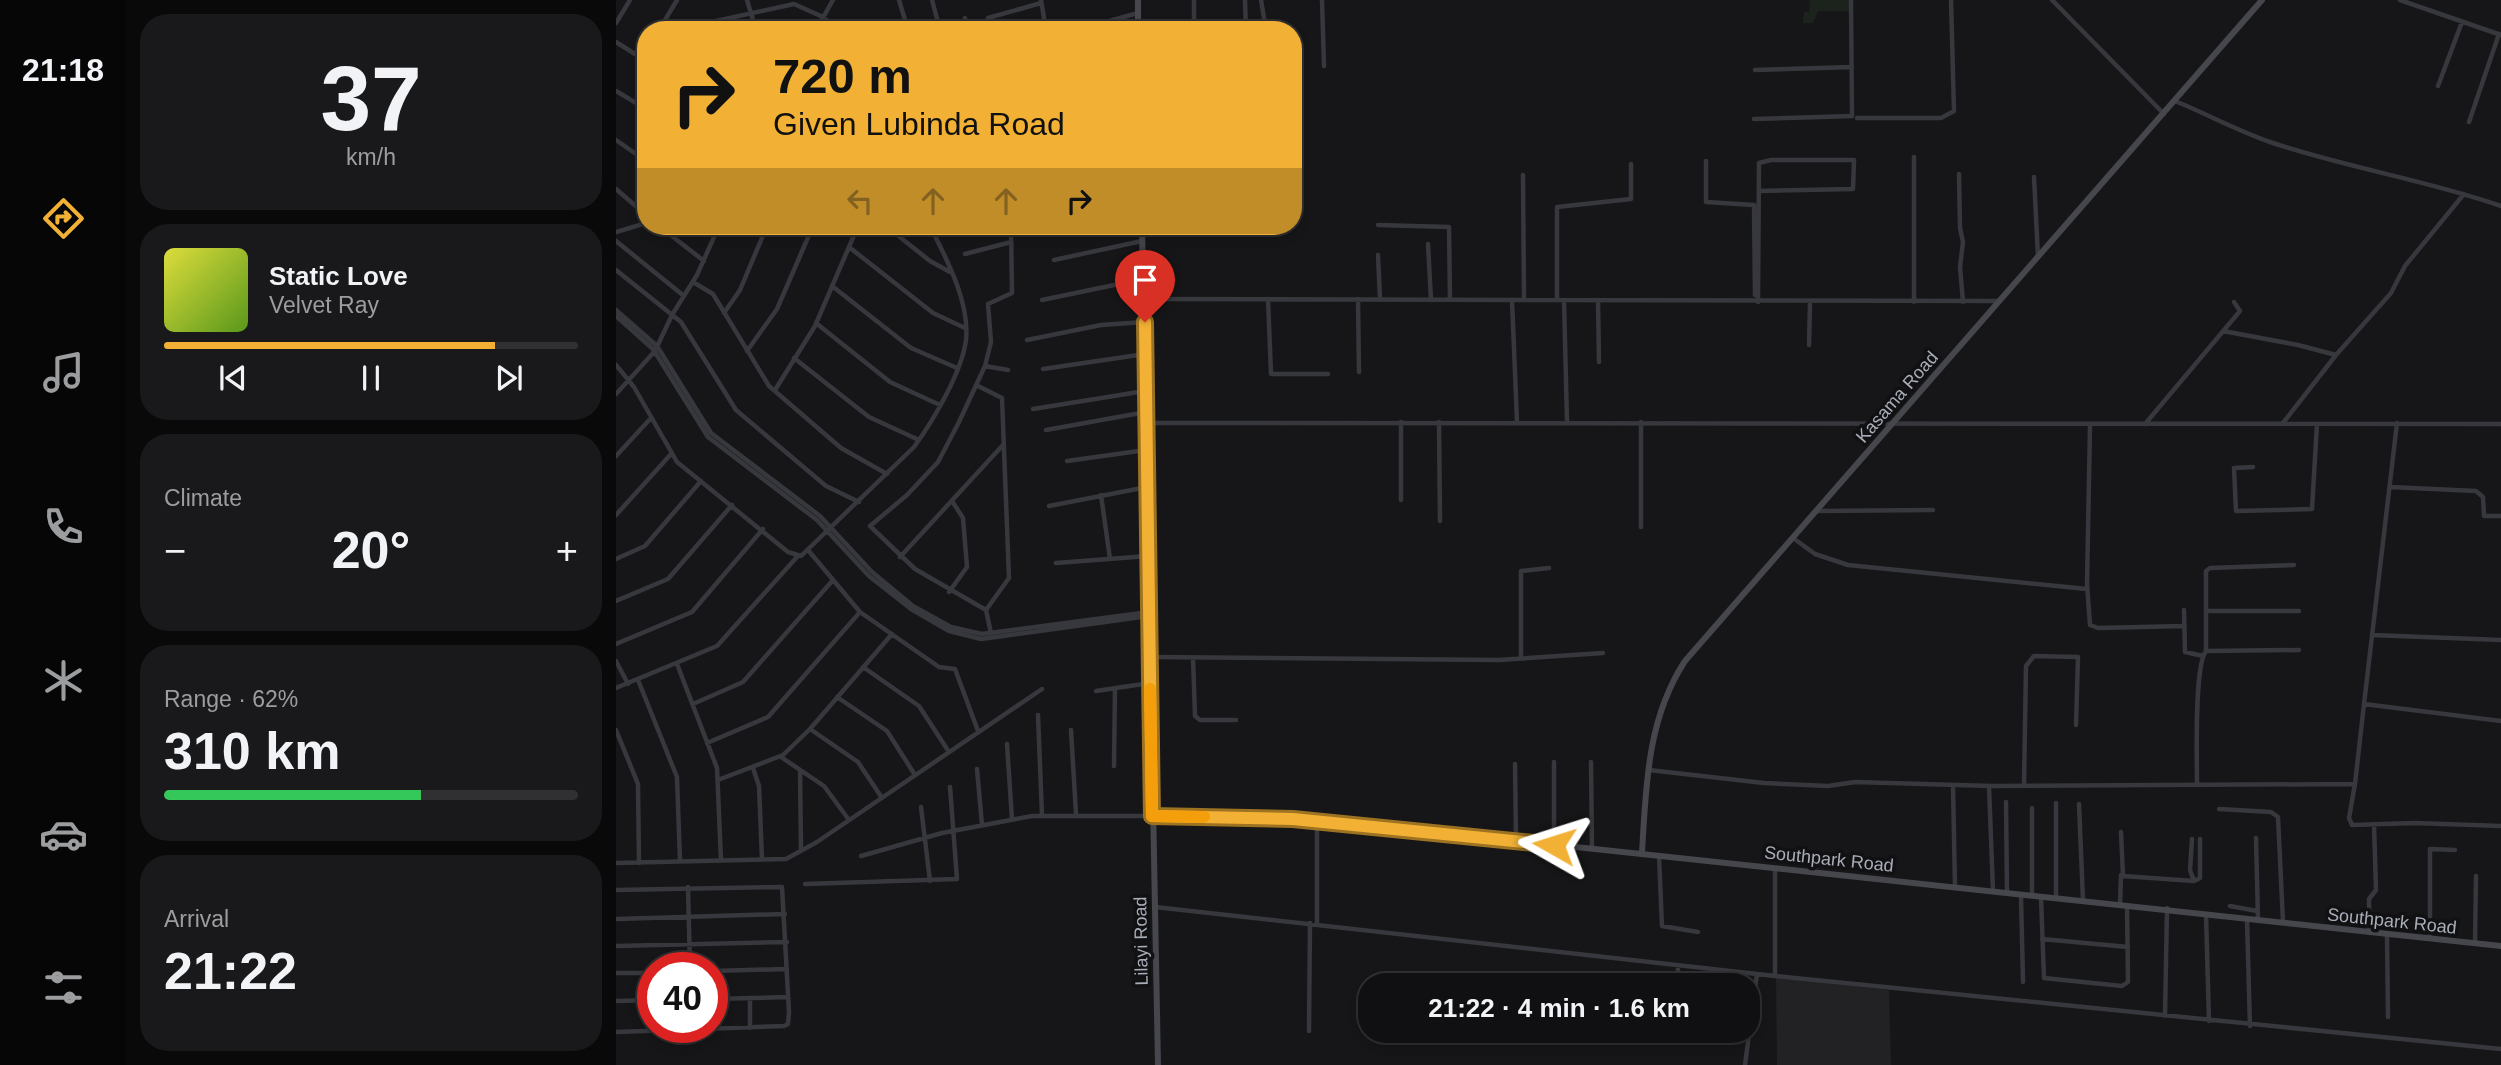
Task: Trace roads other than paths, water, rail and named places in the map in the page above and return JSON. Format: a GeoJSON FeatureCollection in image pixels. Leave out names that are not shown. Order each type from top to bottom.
{"type":"FeatureCollection","features":[{"type":"Feature","properties":{"kind":"street"},"geometry":{"type":"LineString","coordinates":[[616,23],[629,0]]}},
{"type":"Feature","properties":{"kind":"street"},"geometry":{"type":"LineString","coordinates":[[664,21],[677,0]]}},
{"type":"Feature","properties":{"kind":"street"},"geometry":{"type":"LineString","coordinates":[[747,0],[754,21]]}},
{"type":"Feature","properties":{"kind":"street"},"geometry":{"type":"LineString","coordinates":[[825,19],[833,0]]}},
{"type":"Feature","properties":{"kind":"street"},"geometry":{"type":"LineString","coordinates":[[899,0],[905,21]]}},
{"type":"Feature","properties":{"kind":"street"},"geometry":{"type":"LineString","coordinates":[[932,0],[938,21]]}},
{"type":"Feature","properties":{"kind":"street"},"geometry":{"type":"LineString","coordinates":[[1138,0],[1138,21]]}},
{"type":"Feature","properties":{"kind":"street"},"geometry":{"type":"LineString","coordinates":[[1194,0],[1194,21]]}},
{"type":"Feature","properties":{"kind":"street"},"geometry":{"type":"LineString","coordinates":[[1245,0],[1246,21]]}},
{"type":"Feature","properties":{"kind":"street"},"geometry":{"type":"LineString","coordinates":[[1261,0],[1264,21]]}},
{"type":"Feature","properties":{"kind":"street"},"geometry":{"type":"LineString","coordinates":[[1322,0],[1324,66]]}},
{"type":"Feature","properties":{"kind":"street"},"geometry":{"type":"LineString","coordinates":[[1754,119],[1850,118],[1852,0]]}},
{"type":"Feature","properties":{"kind":"street"},"geometry":{"type":"LineString","coordinates":[[1857,118],[1941,118],[1954,111],[1951,0]]}},
{"type":"Feature","properties":{"kind":"street"},"geometry":{"type":"LineString","coordinates":[[2052,0],[2164,114]]}},
{"type":"Feature","properties":{"kind":"street","name":"Kasama Road"},"geometry":{"type":"LineString","coordinates":[[1642,853],[1654,729],[1670,684],[1685,661],[2262,0]]}},
{"type":"Feature","properties":{"kind":"street"},"geometry":{"type":"LineString","coordinates":[[2400,0],[2500,34],[2469,122]]}},
{"type":"Feature","properties":{"kind":"street"},"geometry":{"type":"LineString","coordinates":[[988,18],[1041,1],[1044,21]]}},
{"type":"Feature","properties":{"kind":"street"},"geometry":{"type":"LineString","coordinates":[[716,21],[794,4],[828,21]]}},
{"type":"Feature","properties":{"kind":"street"},"geometry":{"type":"LineString","coordinates":[[1109,21],[1138,13]]}},
{"type":"Feature","properties":{"kind":"street"},"geometry":{"type":"LineString","coordinates":[[2438,86],[2462,22]]}},
{"type":"Feature","properties":{"kind":"street"},"geometry":{"type":"LineString","coordinates":[[616,43],[637,56]]}},
{"type":"Feature","properties":{"kind":"street"},"geometry":{"type":"LineString","coordinates":[[1755,70],[1852,67]]}},
{"type":"Feature","properties":{"kind":"street"},"geometry":{"type":"LineString","coordinates":[[616,91],[637,104]]}},
{"type":"Feature","properties":{"kind":"street"},"geometry":{"type":"LineString","coordinates":[[2175,101],[2271,143],[2501,206]]}},
{"type":"Feature","properties":{"kind":"street"},"geometry":{"type":"LineString","coordinates":[[616,140],[637,155]]}},
{"type":"Feature","properties":{"kind":"street"},"geometry":{"type":"LineString","coordinates":[[1914,157],[1914,302]]}},
{"type":"Feature","properties":{"kind":"street"},"geometry":{"type":"LineString","coordinates":[[1756,301],[1759,191],[1757,165],[1764,160],[1854,160],[1853,189],[1759,191]]}},
{"type":"Feature","properties":{"kind":"street"},"geometry":{"type":"LineString","coordinates":[[1706,161],[1706,202],[1754,205],[1756,301]]}},
{"type":"Feature","properties":{"kind":"street"},"geometry":{"type":"LineString","coordinates":[[1557,300],[1557,207],[1631,199],[1631,164]]}},
{"type":"Feature","properties":{"kind":"street"},"geometry":{"type":"LineString","coordinates":[[1959,174],[1963,302]]}},
{"type":"Feature","properties":{"kind":"street"},"geometry":{"type":"LineString","coordinates":[[1523,175],[1524,300]]}},
{"type":"Feature","properties":{"kind":"street"},"geometry":{"type":"LineString","coordinates":[[2034,177],[2038,258]]}},
{"type":"Feature","properties":{"kind":"street"},"geometry":{"type":"LineString","coordinates":[[616,189],[637,207]]}},
{"type":"Feature","properties":{"kind":"street"},"geometry":{"type":"LineString","coordinates":[[2282,424],[2336,355],[2391,293],[2405,266],[2464,194]]}},
{"type":"Feature","properties":{"kind":"street"},"geometry":{"type":"LineString","coordinates":[[1378,225],[1449,227],[1450,300]]}},
{"type":"Feature","properties":{"kind":"street"},"geometry":{"type":"LineString","coordinates":[[616,232],[637,226]]}},
{"type":"Feature","properties":{"kind":"street"},"geometry":{"type":"LineString","coordinates":[[671,235],[704,261]]}},
{"type":"Feature","properties":{"kind":"street"},"geometry":{"type":"LineString","coordinates":[[616,394],[656,349],[671,315],[693,282],[715,235]]}},
{"type":"Feature","properties":{"kind":"street"},"geometry":{"type":"LineString","coordinates":[[724,313],[740,290],[763,235]]}},
{"type":"Feature","properties":{"kind":"street"},"geometry":{"type":"LineString","coordinates":[[747,351],[777,309],[809,235]]}},
{"type":"Feature","properties":{"kind":"street"},"geometry":{"type":"LineString","coordinates":[[775,390],[816,323],[855,235]]}},
{"type":"Feature","properties":{"kind":"street"},"geometry":{"type":"LineString","coordinates":[[897,235],[930,261],[951,272]]}},
{"type":"Feature","properties":{"kind":"street"},"geometry":{"type":"LineString","coordinates":[[616,688],[717,646],[797,557],[859,502],[919,440],[940,405],[966,341],[951,272],[934,235]]}},
{"type":"Feature","properties":{"kind":"street"},"geometry":{"type":"LineString","coordinates":[[986,610],[949,592],[900,556],[870,526],[907,495],[938,461],[976,385],[985,366],[991,342],[988,304],[1012,293],[1011,235]]}},
{"type":"Feature","properties":{"kind":"street","name":"Lilayi Road"},"geometry":{"type":"LineString","coordinates":[[1143,235],[1158,1065]]}},
{"type":"Feature","properties":{"kind":"street"},"geometry":{"type":"LineString","coordinates":[[616,241],[684,296]]}},
{"type":"Feature","properties":{"kind":"street"},"geometry":{"type":"LineString","coordinates":[[1054,260],[1143,241]]}},
{"type":"Feature","properties":{"kind":"street"},"geometry":{"type":"LineString","coordinates":[[965,254],[1011,242]]}},
{"type":"Feature","properties":{"kind":"street"},"geometry":{"type":"LineString","coordinates":[[1428,244],[1431,300]]}},
{"type":"Feature","properties":{"kind":"street"},"geometry":{"type":"LineString","coordinates":[[849,247],[933,313],[965,328]]}},
{"type":"Feature","properties":{"kind":"street"},"geometry":{"type":"LineString","coordinates":[[1378,255],[1380,299]]}},
{"type":"Feature","properties":{"kind":"street"},"geometry":{"type":"LineString","coordinates":[[616,270],[690,334],[736,410],[826,486],[859,502]]}},
{"type":"Feature","properties":{"kind":"street"},"geometry":{"type":"LineString","coordinates":[[1042,300],[1143,279]]}},
{"type":"Feature","properties":{"kind":"street"},"geometry":{"type":"LineString","coordinates":[[693,282],[707,288],[763,379],[841,448],[887,474]]}},
{"type":"Feature","properties":{"kind":"street"},"geometry":{"type":"LineString","coordinates":[[832,286],[911,348],[957,368]]}},
{"type":"Feature","properties":{"kind":"street"},"geometry":{"type":"LineString","coordinates":[[1144,299],[1999,301]]}},
{"type":"Feature","properties":{"kind":"street"},"geometry":{"type":"LineString","coordinates":[[1268,299],[1271,374],[1328,374]]}},
{"type":"Feature","properties":{"kind":"street"},"geometry":{"type":"LineString","coordinates":[[1358,299],[1359,372]]}},
{"type":"Feature","properties":{"kind":"street"},"geometry":{"type":"LineString","coordinates":[[1512,300],[1517,422]]}},
{"type":"Feature","properties":{"kind":"street"},"geometry":{"type":"LineString","coordinates":[[1564,300],[1567,422]]}},
{"type":"Feature","properties":{"kind":"street"},"geometry":{"type":"LineString","coordinates":[[1598,300],[1599,362]]}},
{"type":"Feature","properties":{"kind":"street"},"geometry":{"type":"LineString","coordinates":[[1809,345],[1810,302]]}},
{"type":"Feature","properties":{"kind":"street"},"geometry":{"type":"LineString","coordinates":[[2144,425],[2240,311],[2234,302]]}},
{"type":"Feature","properties":{"kind":"street"},"geometry":{"type":"LineString","coordinates":[[616,310],[656,349],[711,433],[830,528],[872,572],[913,606],[963,631],[992,635],[1149,614]]}},
{"type":"Feature","properties":{"kind":"street"},"geometry":{"type":"LineString","coordinates":[[616,316],[656,349]]}},
{"type":"Feature","properties":{"kind":"street"},"geometry":{"type":"LineString","coordinates":[[1027,341],[1101,325],[1145,322]]}},
{"type":"Feature","properties":{"kind":"street"},"geometry":{"type":"LineString","coordinates":[[816,323],[890,382],[940,405]]}},
{"type":"Feature","properties":{"kind":"street"},"geometry":{"type":"LineString","coordinates":[[2223,331],[2336,355]]}},
{"type":"Feature","properties":{"kind":"street"},"geometry":{"type":"LineString","coordinates":[[1043,369],[1146,354]]}},
{"type":"Feature","properties":{"kind":"street"},"geometry":{"type":"LineString","coordinates":[[794,358],[869,417],[919,440]]}},
{"type":"Feature","properties":{"kind":"street"},"geometry":{"type":"LineString","coordinates":[[616,366],[630,380],[671,454],[797,557]]}},
{"type":"Feature","properties":{"kind":"street"},"geometry":{"type":"LineString","coordinates":[[985,366],[1008,370]]}},
{"type":"Feature","properties":{"kind":"street"},"geometry":{"type":"LineString","coordinates":[[976,385],[1002,398],[1009,578],[986,610],[992,635]]}},
{"type":"Feature","properties":{"kind":"street"},"geometry":{"type":"LineString","coordinates":[[1033,409],[1146,390]]}},
{"type":"Feature","properties":{"kind":"street"},"geometry":{"type":"LineString","coordinates":[[1046,430],[1147,412]]}},
{"type":"Feature","properties":{"kind":"street"},"geometry":{"type":"LineString","coordinates":[[616,456],[651,418]]}},
{"type":"Feature","properties":{"kind":"street"},"geometry":{"type":"LineString","coordinates":[[1401,422],[1401,500]]}},
{"type":"Feature","properties":{"kind":"street"},"geometry":{"type":"LineString","coordinates":[[1439,422],[1440,522]]}},
{"type":"Feature","properties":{"kind":"street"},"geometry":{"type":"LineString","coordinates":[[1641,422],[1641,527]]}},
{"type":"Feature","properties":{"kind":"street"},"geometry":{"type":"LineString","coordinates":[[1147,423],[1641,422],[2090,426],[2501,424]]}},
{"type":"Feature","properties":{"kind":"street"},"geometry":{"type":"LineString","coordinates":[[2397,423],[2350,822],[2356,825],[2501,826]]}},
{"type":"Feature","properties":{"kind":"street"},"geometry":{"type":"LineString","coordinates":[[2253,467],[2234,468],[2236,510],[2312,509],[2317,424]]}},
{"type":"Feature","properties":{"kind":"street"},"geometry":{"type":"LineString","coordinates":[[2090,426],[2088,621],[2092,627],[2184,626]]}},
{"type":"Feature","properties":{"kind":"street"},"geometry":{"type":"LineString","coordinates":[[900,556],[1004,445]]}},
{"type":"Feature","properties":{"kind":"street"},"geometry":{"type":"LineString","coordinates":[[1068,461],[1147,450]]}},
{"type":"Feature","properties":{"kind":"street"},"geometry":{"type":"LineString","coordinates":[[616,515],[671,454]]}},
{"type":"Feature","properties":{"kind":"street"},"geometry":{"type":"LineString","coordinates":[[616,559],[645,546],[701,481]]}},
{"type":"Feature","properties":{"kind":"street"},"geometry":{"type":"LineString","coordinates":[[1049,506],[1147,486]]}},
{"type":"Feature","properties":{"kind":"street"},"geometry":{"type":"LineString","coordinates":[[2390,487],[2476,491],[2483,497],[2484,516],[2501,516]]}},
{"type":"Feature","properties":{"kind":"street"},"geometry":{"type":"LineString","coordinates":[[1101,495],[1110,559]]}},
{"type":"Feature","properties":{"kind":"street"},"geometry":{"type":"LineString","coordinates":[[949,592],[967,567],[963,518],[952,501]]}},
{"type":"Feature","properties":{"kind":"street"},"geometry":{"type":"LineString","coordinates":[[616,601],[668,579],[732,505]]}},
{"type":"Feature","properties":{"kind":"street"},"geometry":{"type":"LineString","coordinates":[[1817,510],[1933,510]]}},
{"type":"Feature","properties":{"kind":"street"},"geometry":{"type":"LineString","coordinates":[[616,644],[692,612],[762,529]]}},
{"type":"Feature","properties":{"kind":"street"},"geometry":{"type":"LineString","coordinates":[[1792,537],[1815,554],[1848,565],[2087,589]]}},
{"type":"Feature","properties":{"kind":"street"},"geometry":{"type":"LineString","coordinates":[[808,550],[860,612],[939,667],[955,669],[978,731]]}},
{"type":"Feature","properties":{"kind":"street"},"geometry":{"type":"LineString","coordinates":[[1056,563],[1148,556]]}},
{"type":"Feature","properties":{"kind":"street"},"geometry":{"type":"LineString","coordinates":[[2197,784],[2207,611],[2205,580],[2208,568],[2294,565]]}},
{"type":"Feature","properties":{"kind":"street"},"geometry":{"type":"LineString","coordinates":[[1521,658],[1521,571],[1549,568]]}},
{"type":"Feature","properties":{"kind":"street"},"geometry":{"type":"LineString","coordinates":[[693,704],[743,682],[832,580]]}},
{"type":"Feature","properties":{"kind":"street"},"geometry":{"type":"LineString","coordinates":[[2184,610],[2185,652],[2204,654],[2299,650]]}},
{"type":"Feature","properties":{"kind":"street"},"geometry":{"type":"LineString","coordinates":[[2207,611],[2299,611]]}},
{"type":"Feature","properties":{"kind":"street"},"geometry":{"type":"LineString","coordinates":[[707,743],[768,717],[860,612]]}},
{"type":"Feature","properties":{"kind":"street"},"geometry":{"type":"LineString","coordinates":[[718,780],[780,756],[810,729],[892,634]]}},
{"type":"Feature","properties":{"kind":"street"},"geometry":{"type":"LineString","coordinates":[[2372,635],[2501,640]]}},
{"type":"Feature","properties":{"kind":"street"},"geometry":{"type":"LineString","coordinates":[[1149,657],[1521,658],[1603,653]]}},
{"type":"Feature","properties":{"kind":"street"},"geometry":{"type":"LineString","coordinates":[[2024,785],[2026,666],[2034,656],[2078,657],[2076,725]]}},
{"type":"Feature","properties":{"kind":"street"},"geometry":{"type":"LineString","coordinates":[[1193,658],[1195,716],[1200,720],[1236,720]]}},
{"type":"Feature","properties":{"kind":"street"},"geometry":{"type":"LineString","coordinates":[[616,661],[628,684]]}},
{"type":"Feature","properties":{"kind":"street"},"geometry":{"type":"LineString","coordinates":[[677,664],[718,780],[721,860]]}},
{"type":"Feature","properties":{"kind":"street"},"geometry":{"type":"LineString","coordinates":[[863,667],[919,706],[949,752]]}},
{"type":"Feature","properties":{"kind":"street"},"geometry":{"type":"LineString","coordinates":[[638,680],[677,776],[680,862]]}},
{"type":"Feature","properties":{"kind":"street"},"geometry":{"type":"LineString","coordinates":[[1096,691],[1150,683]]}},
{"type":"Feature","properties":{"kind":"street"},"geometry":{"type":"LineString","coordinates":[[1114,766],[1115,688]]}},
{"type":"Feature","properties":{"kind":"street"},"geometry":{"type":"LineString","coordinates":[[616,863],[786,859],[849,820],[1042,689]]}},
{"type":"Feature","properties":{"kind":"street"},"geometry":{"type":"LineString","coordinates":[[837,697],[883,727],[915,775]]}},
{"type":"Feature","properties":{"kind":"street"},"geometry":{"type":"LineString","coordinates":[[2364,704],[2501,720]]}},
{"type":"Feature","properties":{"kind":"street"},"geometry":{"type":"LineString","coordinates":[[1038,715],[1042,815]]}},
{"type":"Feature","properties":{"kind":"street"},"geometry":{"type":"LineString","coordinates":[[810,729],[859,762],[882,798]]}},
{"type":"Feature","properties":{"kind":"street"},"geometry":{"type":"LineString","coordinates":[[616,730],[638,784],[639,863]]}},
{"type":"Feature","properties":{"kind":"street"},"geometry":{"type":"LineString","coordinates":[[1071,730],[1076,814]]}},
{"type":"Feature","properties":{"kind":"street"},"geometry":{"type":"LineString","coordinates":[[1007,744],[1012,819]]}},
{"type":"Feature","properties":{"kind":"street"},"geometry":{"type":"LineString","coordinates":[[780,756],[824,786],[849,820]]}},
{"type":"Feature","properties":{"kind":"street"},"geometry":{"type":"LineString","coordinates":[[1554,762],[1554,845]]}},
{"type":"Feature","properties":{"kind":"street"},"geometry":{"type":"LineString","coordinates":[[1591,762],[1592,848]]}},
{"type":"Feature","properties":{"kind":"street"},"geometry":{"type":"LineString","coordinates":[[1515,764],[1516,841]]}},
{"type":"Feature","properties":{"kind":"street"},"geometry":{"type":"LineString","coordinates":[[753,768],[759,786],[762,859]]}},
{"type":"Feature","properties":{"kind":"street"},"geometry":{"type":"LineString","coordinates":[[800,769],[801,850]]}},
{"type":"Feature","properties":{"kind":"street"},"geometry":{"type":"LineString","coordinates":[[977,769],[982,825]]}},
{"type":"Feature","properties":{"kind":"street"},"geometry":{"type":"LineString","coordinates":[[1649,770],[1764,783],[1953,786],[2355,784]]}},
{"type":"Feature","properties":{"kind":"street"},"geometry":{"type":"LineString","coordinates":[[1953,786],[1955,887]]}},
{"type":"Feature","properties":{"kind":"street"},"geometry":{"type":"LineString","coordinates":[[1989,786],[1993,892]]}},
{"type":"Feature","properties":{"kind":"street"},"geometry":{"type":"LineString","coordinates":[[805,884],[959,878],[950,787]]}},
{"type":"Feature","properties":{"kind":"street"},"geometry":{"type":"LineString","coordinates":[[2006,802],[2007,894]]}},
{"type":"Feature","properties":{"kind":"street"},"geometry":{"type":"LineString","coordinates":[[2056,803],[2056,899]]}},
{"type":"Feature","properties":{"kind":"street"},"geometry":{"type":"LineString","coordinates":[[2079,804],[2083,901]]}},
{"type":"Feature","properties":{"kind":"street"},"geometry":{"type":"LineString","coordinates":[[921,807],[927,836],[930,881]]}},
{"type":"Feature","properties":{"kind":"street"},"geometry":{"type":"LineString","coordinates":[[2032,808],[2032,897]]}},
{"type":"Feature","properties":{"kind":"street"},"geometry":{"type":"LineString","coordinates":[[2219,809],[2272,812],[2278,817],[2283,924]]}},
{"type":"Feature","properties":{"kind":"street"},"geometry":{"type":"LineString","coordinates":[[861,856],[927,836],[1012,819],[1076,814],[1152,816]]}},
{"type":"Feature","properties":{"kind":"street","name":"Southpark Road"},"geometry":{"type":"LineString","coordinates":[[1152,816],[1317,821],[1775,867],[2021,896],[2167,908],[2369,934],[2501,946]]}},
{"type":"Feature","properties":{"kind":"street"},"geometry":{"type":"LineString","coordinates":[[1317,821],[1317,924]]}},
{"type":"Feature","properties":{"kind":"street"},"geometry":{"type":"LineString","coordinates":[[2369,934],[2370,899],[2376,890],[2374,824]]}},
{"type":"Feature","properties":{"kind":"street"},"geometry":{"type":"LineString","coordinates":[[2041,897],[2044,978],[2122,986],[2128,982],[2121,832]]}},
{"type":"Feature","properties":{"kind":"street"},"geometry":{"type":"LineString","coordinates":[[2256,838],[2258,920]]}},
{"type":"Feature","properties":{"kind":"street"},"geometry":{"type":"LineString","coordinates":[[2192,839],[2190,870],[2194,881]]}},
{"type":"Feature","properties":{"kind":"street"},"geometry":{"type":"LineString","coordinates":[[2121,874],[2194,881],[2200,878],[2200,839]]}},
{"type":"Feature","properties":{"kind":"street"},"geometry":{"type":"LineString","coordinates":[[2430,938],[2430,849],[2455,850]]}},
{"type":"Feature","properties":{"kind":"street"},"geometry":{"type":"LineString","coordinates":[[1659,855],[1662,926],[1698,932]]}},
{"type":"Feature","properties":{"kind":"street"},"geometry":{"type":"LineString","coordinates":[[1775,867],[1775,976]]}},
{"type":"Feature","properties":{"kind":"street"},"geometry":{"type":"LineString","coordinates":[[2474,943],[2476,876]]}},
{"type":"Feature","properties":{"kind":"street"},"geometry":{"type":"LineString","coordinates":[[688,887],[690,952]]}},
{"type":"Feature","properties":{"kind":"street"},"geometry":{"type":"LineString","coordinates":[[616,890],[782,887],[787,942],[788,1024],[728,1028]]}},
{"type":"Feature","properties":{"kind":"street"},"geometry":{"type":"LineString","coordinates":[[2021,896],[2023,982]]}},
{"type":"Feature","properties":{"kind":"street"},"geometry":{"type":"LineString","coordinates":[[2230,906],[2257,911]]}},
{"type":"Feature","properties":{"kind":"street"},"geometry":{"type":"LineString","coordinates":[[1154,907],[1747,973]]}},
{"type":"Feature","properties":{"kind":"street"},"geometry":{"type":"LineString","coordinates":[[2165,1016],[2167,908]]}},
{"type":"Feature","properties":{"kind":"street"},"geometry":{"type":"LineString","coordinates":[[616,919],[785,914]]}},
{"type":"Feature","properties":{"kind":"street"},"geometry":{"type":"LineString","coordinates":[[2206,914],[2208,1021]]}},
{"type":"Feature","properties":{"kind":"street"},"geometry":{"type":"LineString","coordinates":[[2247,919],[2250,1026]]}},
{"type":"Feature","properties":{"kind":"street"},"geometry":{"type":"LineString","coordinates":[[1310,923],[1310,1031]]}},
{"type":"Feature","properties":{"kind":"street"},"geometry":{"type":"LineString","coordinates":[[2387,936],[2388,1017]]}},
{"type":"Feature","properties":{"kind":"street"},"geometry":{"type":"LineString","coordinates":[[2042,939],[2128,947]]}},
{"type":"Feature","properties":{"kind":"street"},"geometry":{"type":"LineString","coordinates":[[616,946],[787,942]]}},
{"type":"Feature","properties":{"kind":"street"},"geometry":{"type":"LineString","coordinates":[[1678,965],[1678,973]]}},
{"type":"Feature","properties":{"kind":"street"},"geometry":{"type":"LineString","coordinates":[[728,971],[787,969]]}},
{"type":"Feature","properties":{"kind":"street"},"geometry":{"type":"LineString","coordinates":[[616,973],[637,973]]}},
{"type":"Feature","properties":{"kind":"street"},"geometry":{"type":"LineString","coordinates":[[1760,974],[2250,1026],[2282,1026],[2322,1033],[2501,1049]]}},
{"type":"Feature","properties":{"kind":"street"},"geometry":{"type":"LineString","coordinates":[[728,999],[789,997]]}},
{"type":"Feature","properties":{"kind":"street"},"geometry":{"type":"LineString","coordinates":[[750,998],[750,1028]]}},
{"type":"Feature","properties":{"kind":"street"},"geometry":{"type":"LineString","coordinates":[[616,1001],[637,1000]]}},
{"type":"Feature","properties":{"kind":"street"},"geometry":{"type":"LineString","coordinates":[[616,1032],[637,1031]]}},
{"type":"Feature","properties":{"kind":"street"},"geometry":{"type":"LineString","coordinates":[[1745,1065],[1748,1043]]}}]}
